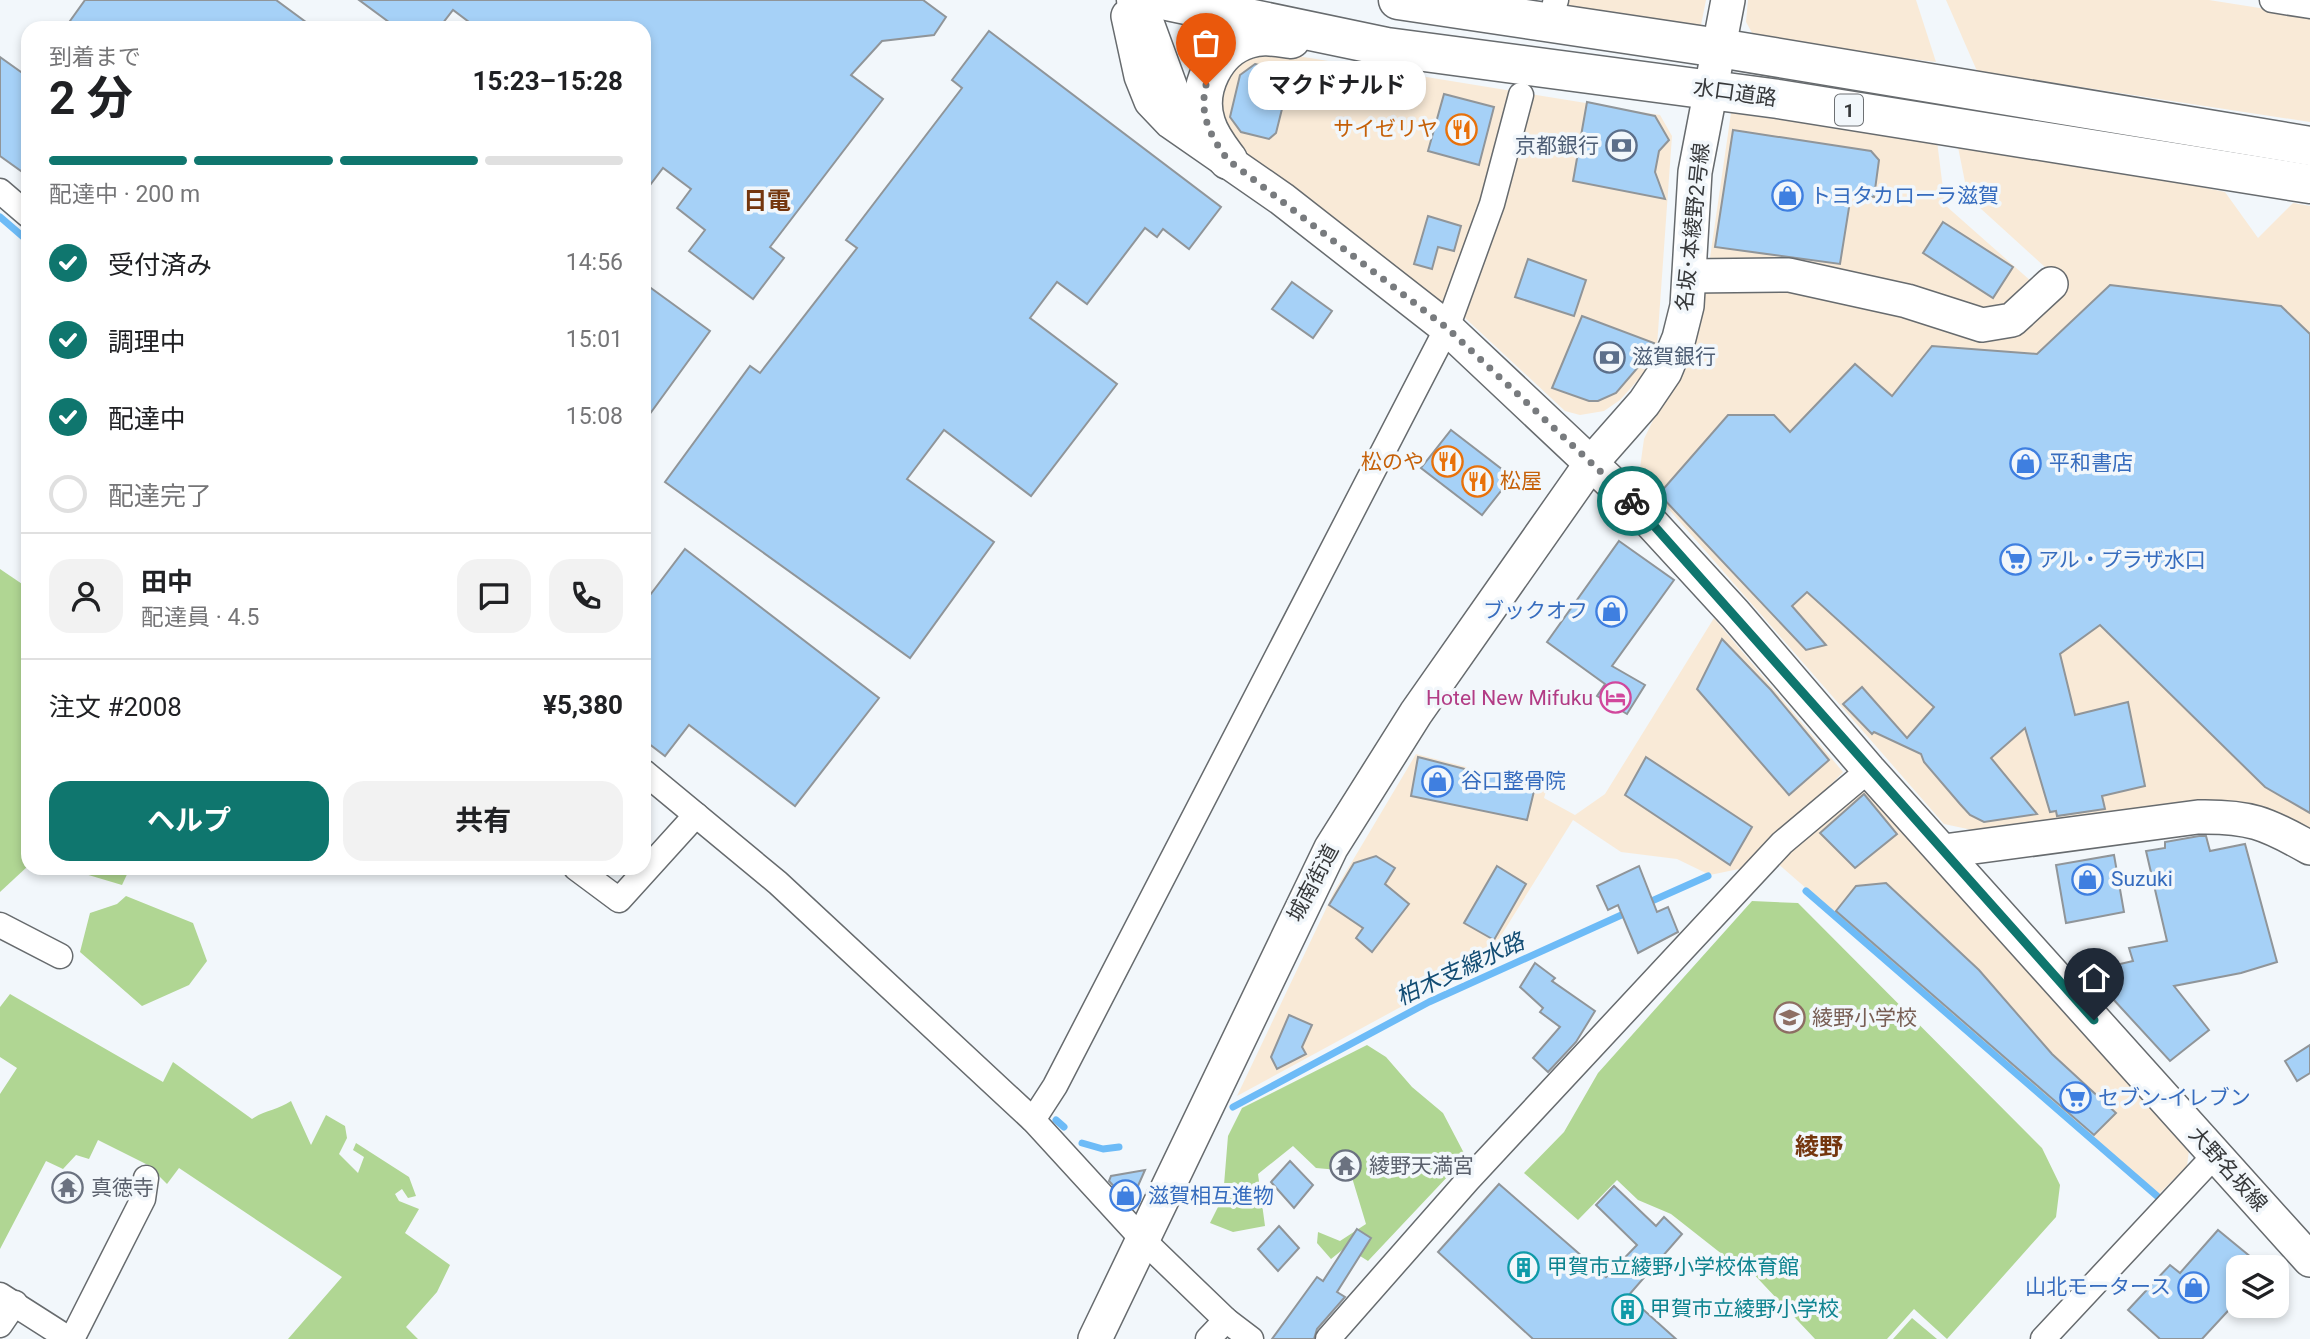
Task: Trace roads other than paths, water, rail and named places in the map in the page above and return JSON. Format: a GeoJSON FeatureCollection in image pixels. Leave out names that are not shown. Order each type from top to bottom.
{"type":"FeatureCollection","features":[{"type":"Feature","properties":{"kind":"highway"},"geometry":{"type":"LineString","coordinates":[[1136,0],[1177,113],[1221,150]]}},
{"type":"Feature","properties":{"kind":"highway","name":"水口道路"},"geometry":{"type":"LineString","coordinates":[[1162,0],[1387,47],[1710,90],[2310,184]]}},
{"type":"Feature","properties":{"kind":"highway","name":"水口道路"},"geometry":{"type":"LineString","coordinates":[[1398,0],[1718,48],[2310,146]]}},
{"type":"Feature","properties":{"kind":"highway"},"geometry":{"type":"LineString","coordinates":[[1221,150],[1205,121],[1202,100],[1214,63],[1230,49],[1247,39],[1268,36],[1387,47]]}},
{"type":"Feature","properties":{"kind":"street","name":"大野名坂線"},"geometry":{"type":"LineString","coordinates":[[1119,0],[1128,17],[1141,76],[1151,101],[1180,129],[1207,149],[1221,150],[1447,328],[1592,462],[1735,614],[1869,770],[2310,1260]]}},
{"type":"Feature","properties":{"kind":"street","name":"名坂･本綾野2号線"},"geometry":{"type":"LineString","coordinates":[[1592,462],[1644,403],[1665,372],[1679,338],[1690,276],[1695,172],[1728,0]]}},
{"type":"Feature","properties":{"kind":"street"},"geometry":{"type":"LineString","coordinates":[[2272,0],[2310,6]]}},
{"type":"Feature","properties":{"kind":"street"},"geometry":{"type":"LineString","coordinates":[[1033,1120],[1055,1086],[1447,328],[1492,204],[1521,95]]}},
{"type":"Feature","properties":{"kind":"street"},"geometry":{"type":"LineString","coordinates":[[0,191],[21,209]]}},
{"type":"Feature","properties":{"kind":"street"},"geometry":{"type":"LineString","coordinates":[[1690,276],[1789,275],[1907,301],[1982,325],[2012,320],[2051,284]]}},
{"type":"Feature","properties":{"kind":"street","name":"城南街道"},"geometry":{"type":"LineString","coordinates":[[1095,1339],[1331,848],[1416,713],[1592,462]]}},
{"type":"Feature","properties":{"kind":"street"},"geometry":{"type":"LineString","coordinates":[[1328,1339],[1468,1180],[1782,843],[1869,770]]}},
{"type":"Feature","properties":{"kind":"street"},"geometry":{"type":"LineString","coordinates":[[651,778],[778,883],[1033,1120],[1143,1240],[1226,1320],[1251,1339]]}},
{"type":"Feature","properties":{"kind":"street"},"geometry":{"type":"LineString","coordinates":[[651,865],[696,815]]}},
{"type":"Feature","properties":{"kind":"street"},"geometry":{"type":"LineString","coordinates":[[1944,851],[2198,817],[2231,816],[2269,824],[2310,848]]}},
{"type":"Feature","properties":{"kind":"street"},"geometry":{"type":"LineString","coordinates":[[585,875],[619,900],[642,875]]}},
{"type":"Feature","properties":{"kind":"street"},"geometry":{"type":"LineString","coordinates":[[0,925],[60,956]]}},
{"type":"Feature","properties":{"kind":"street"},"geometry":{"type":"LineString","coordinates":[[2043,1339],[2215,1155]]}},
{"type":"Feature","properties":{"kind":"street"},"geometry":{"type":"LineString","coordinates":[[0,1325],[7,1299],[71,1339],[143,1199],[146,1178]]}},
{"type":"Feature","properties":{"kind":"street"},"geometry":{"type":"LineString","coordinates":[[1208,1339],[1226,1320]]}},
{"type":"Feature","properties":{"kind":"waterway","name":"柏木支線水路"},"geometry":{"type":"LineString","coordinates":[[0,217],[21,235]]}},
{"type":"Feature","properties":{"kind":"waterway","name":"柏木支線水路"},"geometry":{"type":"LineString","coordinates":[[1645,904],[1708,876]]}},
{"type":"Feature","properties":{"kind":"waterway"},"geometry":{"type":"LineString","coordinates":[[1806,891],[2157,1196]]}},
{"type":"Feature","properties":{"kind":"waterway","name":"柏木支線水路"},"geometry":{"type":"LineString","coordinates":[[1233,1107],[1429,1002],[1628,912]]}},
{"type":"Feature","properties":{"kind":"waterway","name":"柏木支線水路"},"geometry":{"type":"LineString","coordinates":[[1056,1120],[1064,1127]]}},
{"type":"Feature","properties":{"kind":"waterway"},"geometry":{"type":"LineString","coordinates":[[1082,1143],[1103,1149],[1119,1147]]}},
{"type":"Feature","properties":{"kind":"place","name":"マクドナルド"},"geometry":{"type":"Point","coordinates":[1206,85]}},
{"type":"Feature","properties":{"kind":"place","name":"サイゼリヤ"},"geometry":{"type":"Point","coordinates":[1461,129]}},
{"type":"Feature","properties":{"kind":"place","name":"京都銀行"},"geometry":{"type":"Point","coordinates":[1622,146]}},
{"type":"Feature","properties":{"kind":"place","name":"トヨタカローラ滋賀"},"geometry":{"type":"Point","coordinates":[1787,196]}},
{"type":"Feature","properties":{"kind":"place","name":"滋賀銀行"},"geometry":{"type":"Point","coordinates":[1609,357]}},
{"type":"Feature","properties":{"kind":"place","name":"松のや"},"geometry":{"type":"Point","coordinates":[1447,462]}},
{"type":"Feature","properties":{"kind":"place","name":"平和書店"},"geometry":{"type":"Point","coordinates":[2026,463]}},
{"type":"Feature","properties":{"kind":"place","name":"松屋"},"geometry":{"type":"Point","coordinates":[1477,481]}},
{"type":"Feature","properties":{"kind":"place","name":"アル・プラザ水口"},"geometry":{"type":"Point","coordinates":[2015,560]}},
{"type":"Feature","properties":{"kind":"place","name":"ブックオフ"},"geometry":{"type":"Point","coordinates":[1611,611]}},
{"type":"Feature","properties":{"kind":"place","name":"Hotel New Mifuku"},"geometry":{"type":"Point","coordinates":[1616,698]}},
{"type":"Feature","properties":{"kind":"place","name":"谷口整骨院"},"geometry":{"type":"Point","coordinates":[1438,781]}},
{"type":"Feature","properties":{"kind":"place","name":"Suzuki"},"geometry":{"type":"Point","coordinates":[2088,879]}},
{"type":"Feature","properties":{"kind":"place","name":"綾野小学校"},"geometry":{"type":"Point","coordinates":[1789,1018]}},
{"type":"Feature","properties":{"kind":"place","name":"セブン-イレブン"},"geometry":{"type":"Point","coordinates":[2075,1098]}},
{"type":"Feature","properties":{"kind":"place","name":"綾野天満宮"},"geometry":{"type":"Point","coordinates":[1346,1166]}},
{"type":"Feature","properties":{"kind":"place","name":"真徳寺"},"geometry":{"type":"Point","coordinates":[68,1188]}},
{"type":"Feature","properties":{"kind":"place","name":"滋賀相互進物"},"geometry":{"type":"Point","coordinates":[1125,1196]}},
{"type":"Feature","properties":{"kind":"place","name":"甲賀市立綾野小学校体育館"},"geometry":{"type":"Point","coordinates":[1524,1267]}},
{"type":"Feature","properties":{"kind":"place","name":"山北モータース"},"geometry":{"type":"Point","coordinates":[2194,1287]}},
{"type":"Feature","properties":{"kind":"place","name":"甲賀市立綾野小学校"},"geometry":{"type":"Point","coordinates":[1627,1309]}},
{"type":"Feature","properties":{"kind":"district","name":"日電"},"geometry":{"type":"Point","coordinates":[767,201]}},
{"type":"Feature","properties":{"kind":"district","name":"綾野"},"geometry":{"type":"Point","coordinates":[1819,1147]}}]}
